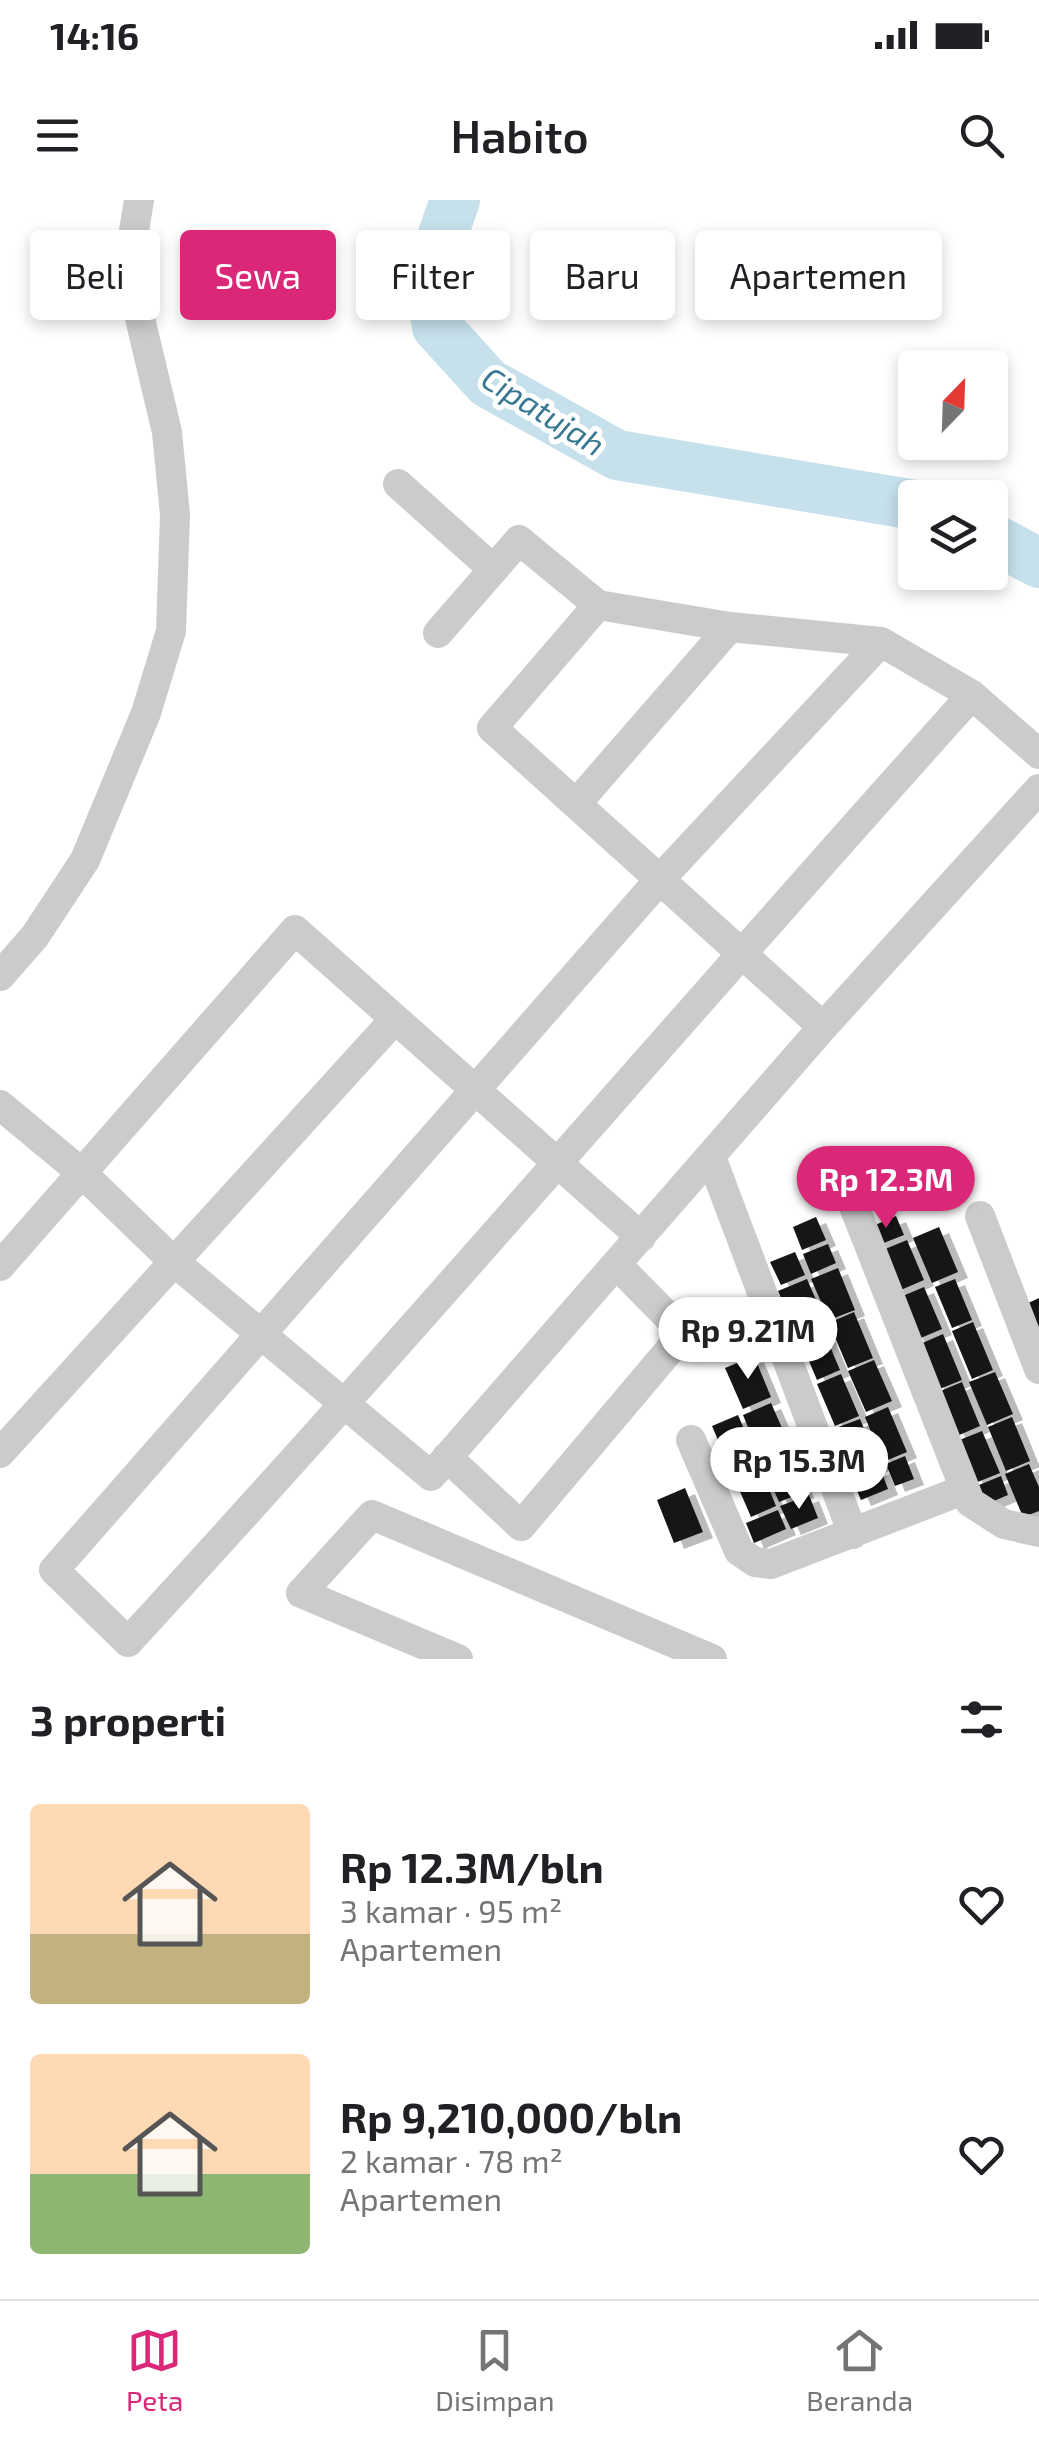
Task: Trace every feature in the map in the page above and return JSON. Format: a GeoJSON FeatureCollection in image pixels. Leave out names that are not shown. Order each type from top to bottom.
{"type":"FeatureCollection","features":[{"type":"Feature","properties":{"kind":"street"},"geometry":{"type":"LineString","coordinates":[[0,976],[35,936],[85,860],[122,777],[171,632],[175,515],[167,432],[128,268],[138,200]]}},
{"type":"Feature","properties":{"kind":"street"},"geometry":{"type":"LineString","coordinates":[[398,484],[494,569]]}},
{"type":"Feature","properties":{"kind":"street"},"geometry":{"type":"LineString","coordinates":[[438,632],[519,540],[598,605],[730,626],[881,642],[972,695],[1039,754]]}},
{"type":"Feature","properties":{"kind":"street"},"geometry":{"type":"LineString","coordinates":[[598,605],[492,728],[662,878],[823,1028]]}},
{"type":"Feature","properties":{"kind":"street"},"geometry":{"type":"LineString","coordinates":[[576,804],[730,626]]}},
{"type":"Feature","properties":{"kind":"street"},"geometry":{"type":"LineString","coordinates":[[881,642],[662,878],[54,1570],[128,1642],[345,1407],[560,1164],[741,951],[972,695]]}},
{"type":"Feature","properties":{"kind":"street"},"geometry":{"type":"LineString","coordinates":[[0,1105],[82,1174],[172,1260],[430,1476],[823,1028],[1039,789]]}},
{"type":"Feature","properties":{"kind":"street"},"geometry":{"type":"LineString","coordinates":[[0,1266],[296,930],[640,1237]]}},
{"type":"Feature","properties":{"kind":"street"},"geometry":{"type":"LineString","coordinates":[[0,1453],[395,1019]]}},
{"type":"Feature","properties":{"kind":"street"},"geometry":{"type":"LineString","coordinates":[[711,1157],[853,1534]]}},
{"type":"Feature","properties":{"kind":"street"},"geometry":{"type":"LineString","coordinates":[[837,1163],[963,1490],[982,1513],[1014,1528],[1039,1532]]}},
{"type":"Feature","properties":{"kind":"street"},"geometry":{"type":"LineString","coordinates":[[980,1216],[1039,1369]]}},
{"type":"Feature","properties":{"kind":"street"},"geometry":{"type":"LineString","coordinates":[[447,1457],[520,1526],[684,1333],[616,1265]]}},
{"type":"Feature","properties":{"kind":"street"},"geometry":{"type":"LineString","coordinates":[[691,1440],[739,1551],[748,1558],[771,1564],[963,1490]]}},
{"type":"Feature","properties":{"kind":"street"},"geometry":{"type":"LineString","coordinates":[[458,1659],[301,1593],[372,1515],[712,1659]]}},
{"type":"Feature","properties":{"kind":"building"},"geometry":{"type":"Polygon","coordinates":[[[896,1216],[904,1235],[876,1246],[868,1228],[896,1216]]]}},
{"type":"Feature","properties":{"kind":"building"},"geometry":{"type":"Polygon","coordinates":[[[816,1217],[826,1240],[802,1250],[793,1227],[816,1217]]]}},
{"type":"Feature","properties":{"kind":"building"},"geometry":{"type":"Polygon","coordinates":[[[939,1227],[958,1272],[932,1283],[913,1238],[939,1227]]]}},
{"type":"Feature","properties":{"kind":"building"},"geometry":{"type":"Polygon","coordinates":[[[907,1240],[924,1280],[896,1292],[878,1252],[907,1240]]]}},
{"type":"Feature","properties":{"kind":"building"},"geometry":{"type":"Polygon","coordinates":[[[828,1244],[836,1263],[811,1274],[803,1254],[828,1244]]]}},
{"type":"Feature","properties":{"kind":"building"},"geometry":{"type":"Polygon","coordinates":[[[795,1252],[805,1275],[781,1285],[770,1262],[795,1252]]]}},
{"type":"Feature","properties":{"kind":"building"},"geometry":{"type":"Polygon","coordinates":[[[838,1268],[855,1310],[829,1320],[811,1279],[838,1268]]]}},
{"type":"Feature","properties":{"kind":"building"},"geometry":{"type":"Polygon","coordinates":[[[807,1279],[826,1323],[797,1335],[778,1291],[807,1279]]]}},
{"type":"Feature","properties":{"kind":"building"},"geometry":{"type":"Polygon","coordinates":[[[955,1279],[972,1320],[952,1328],[935,1287],[955,1279]]]}},
{"type":"Feature","properties":{"kind":"building"},"geometry":{"type":"Polygon","coordinates":[[[924,1287],[942,1329],[916,1340],[898,1298],[924,1287]]]}},
{"type":"Feature","properties":{"kind":"building"},"geometry":{"type":"Polygon","coordinates":[[[1039,1298],[1039,1336],[1026,1304],[1039,1298]]]}},
{"type":"Feature","properties":{"kind":"building"},"geometry":{"type":"Polygon","coordinates":[[[854,1312],[873,1358],[848,1368],[829,1323],[854,1312]]]}},
{"type":"Feature","properties":{"kind":"building"},"geometry":{"type":"Polygon","coordinates":[[[973,1322],[993,1370],[972,1379],[952,1331],[973,1322]]]}},
{"type":"Feature","properties":{"kind":"building"},"geometry":{"type":"Polygon","coordinates":[[[823,1330],[840,1370],[817,1380],[800,1340],[823,1330]]]}},
{"type":"Feature","properties":{"kind":"building"},"geometry":{"type":"Polygon","coordinates":[[[943,1334],[962,1380],[937,1390],[918,1345],[943,1334]]]}},
{"type":"Feature","properties":{"kind":"building"},"geometry":{"type":"Polygon","coordinates":[[[754,1356],[771,1397],[743,1409],[725,1368],[754,1356]]]}},
{"type":"Feature","properties":{"kind":"building"},"geometry":{"type":"Polygon","coordinates":[[[874,1360],[892,1401],[866,1412],[848,1371],[874,1360]]]}},
{"type":"Feature","properties":{"kind":"building"},"geometry":{"type":"Polygon","coordinates":[[[995,1372],[1013,1414],[987,1425],[969,1382],[995,1372]]]}},
{"type":"Feature","properties":{"kind":"building"},"geometry":{"type":"Polygon","coordinates":[[[841,1374],[859,1416],[835,1426],[817,1384],[841,1374]]]}},
{"type":"Feature","properties":{"kind":"building"},"geometry":{"type":"Polygon","coordinates":[[[962,1382],[980,1426],[957,1436],[938,1392],[962,1382]]]}},
{"type":"Feature","properties":{"kind":"building"},"geometry":{"type":"Polygon","coordinates":[[[771,1403],[789,1444],[760,1456],[743,1415],[771,1403]]]}},
{"type":"Feature","properties":{"kind":"building"},"geometry":{"type":"Polygon","coordinates":[[[888,1407],[907,1452],[883,1462],[865,1417],[888,1407]]]}},
{"type":"Feature","properties":{"kind":"building"},"geometry":{"type":"Polygon","coordinates":[[[738,1415],[757,1459],[731,1470],[712,1426],[738,1415]]]}},
{"type":"Feature","properties":{"kind":"building"},"geometry":{"type":"Polygon","coordinates":[[[1012,1417],[1030,1461],[1006,1471],[988,1427],[1012,1417]]]}},
{"type":"Feature","properties":{"kind":"building"},"geometry":{"type":"Polygon","coordinates":[[[860,1419],[879,1465],[853,1476],[833,1429],[860,1419]]]}},
{"type":"Feature","properties":{"kind":"building"},"geometry":{"type":"Polygon","coordinates":[[[982,1431],[1000,1473],[975,1483],[957,1441],[982,1431]]]}},
{"type":"Feature","properties":{"kind":"building"},"geometry":{"type":"Polygon","coordinates":[[[788,1452],[804,1492],[779,1502],[762,1462],[788,1452]]]}},
{"type":"Feature","properties":{"kind":"building"},"geometry":{"type":"Polygon","coordinates":[[[905,1456],[914,1479],[895,1486],[886,1464],[905,1456]]]}},
{"type":"Feature","properties":{"kind":"building"},"geometry":{"type":"Polygon","coordinates":[[[758,1462],[776,1506],[751,1517],[732,1473],[758,1462]]]}},
{"type":"Feature","properties":{"kind":"building"},"geometry":{"type":"Polygon","coordinates":[[[1029,1464],[1039,1487],[1039,1511],[1023,1517],[1005,1474],[1029,1464]]]}},
{"type":"Feature","properties":{"kind":"building"},"geometry":{"type":"Polygon","coordinates":[[[880,1468],[888,1489],[861,1500],[852,1479],[880,1468]]]}},
{"type":"Feature","properties":{"kind":"building"},"geometry":{"type":"Polygon","coordinates":[[[1001,1476],[1008,1495],[982,1506],[974,1487],[1001,1476]]]}},
{"type":"Feature","properties":{"kind":"building"},"geometry":{"type":"Polygon","coordinates":[[[685,1488],[703,1532],[674,1543],[657,1500],[685,1488]]]}},
{"type":"Feature","properties":{"kind":"building"},"geometry":{"type":"Polygon","coordinates":[[[809,1495],[818,1518],[791,1529],[780,1506],[809,1495]]]}},
{"type":"Feature","properties":{"kind":"building"},"geometry":{"type":"Polygon","coordinates":[[[778,1510],[786,1529],[754,1543],[746,1523],[778,1510]]]}},
{"type":"Feature","properties":{"kind":"waterway","name":"Cipatujah"},"geometry":{"type":"LineString","coordinates":[[455,200],[429,275],[437,327],[488,383],[617,455],[898,502]]}},
{"type":"Feature","properties":{"kind":"waterway","name":"Cipatujah"},"geometry":{"type":"LineString","coordinates":[[1008,547],[1039,563]]}}]}
